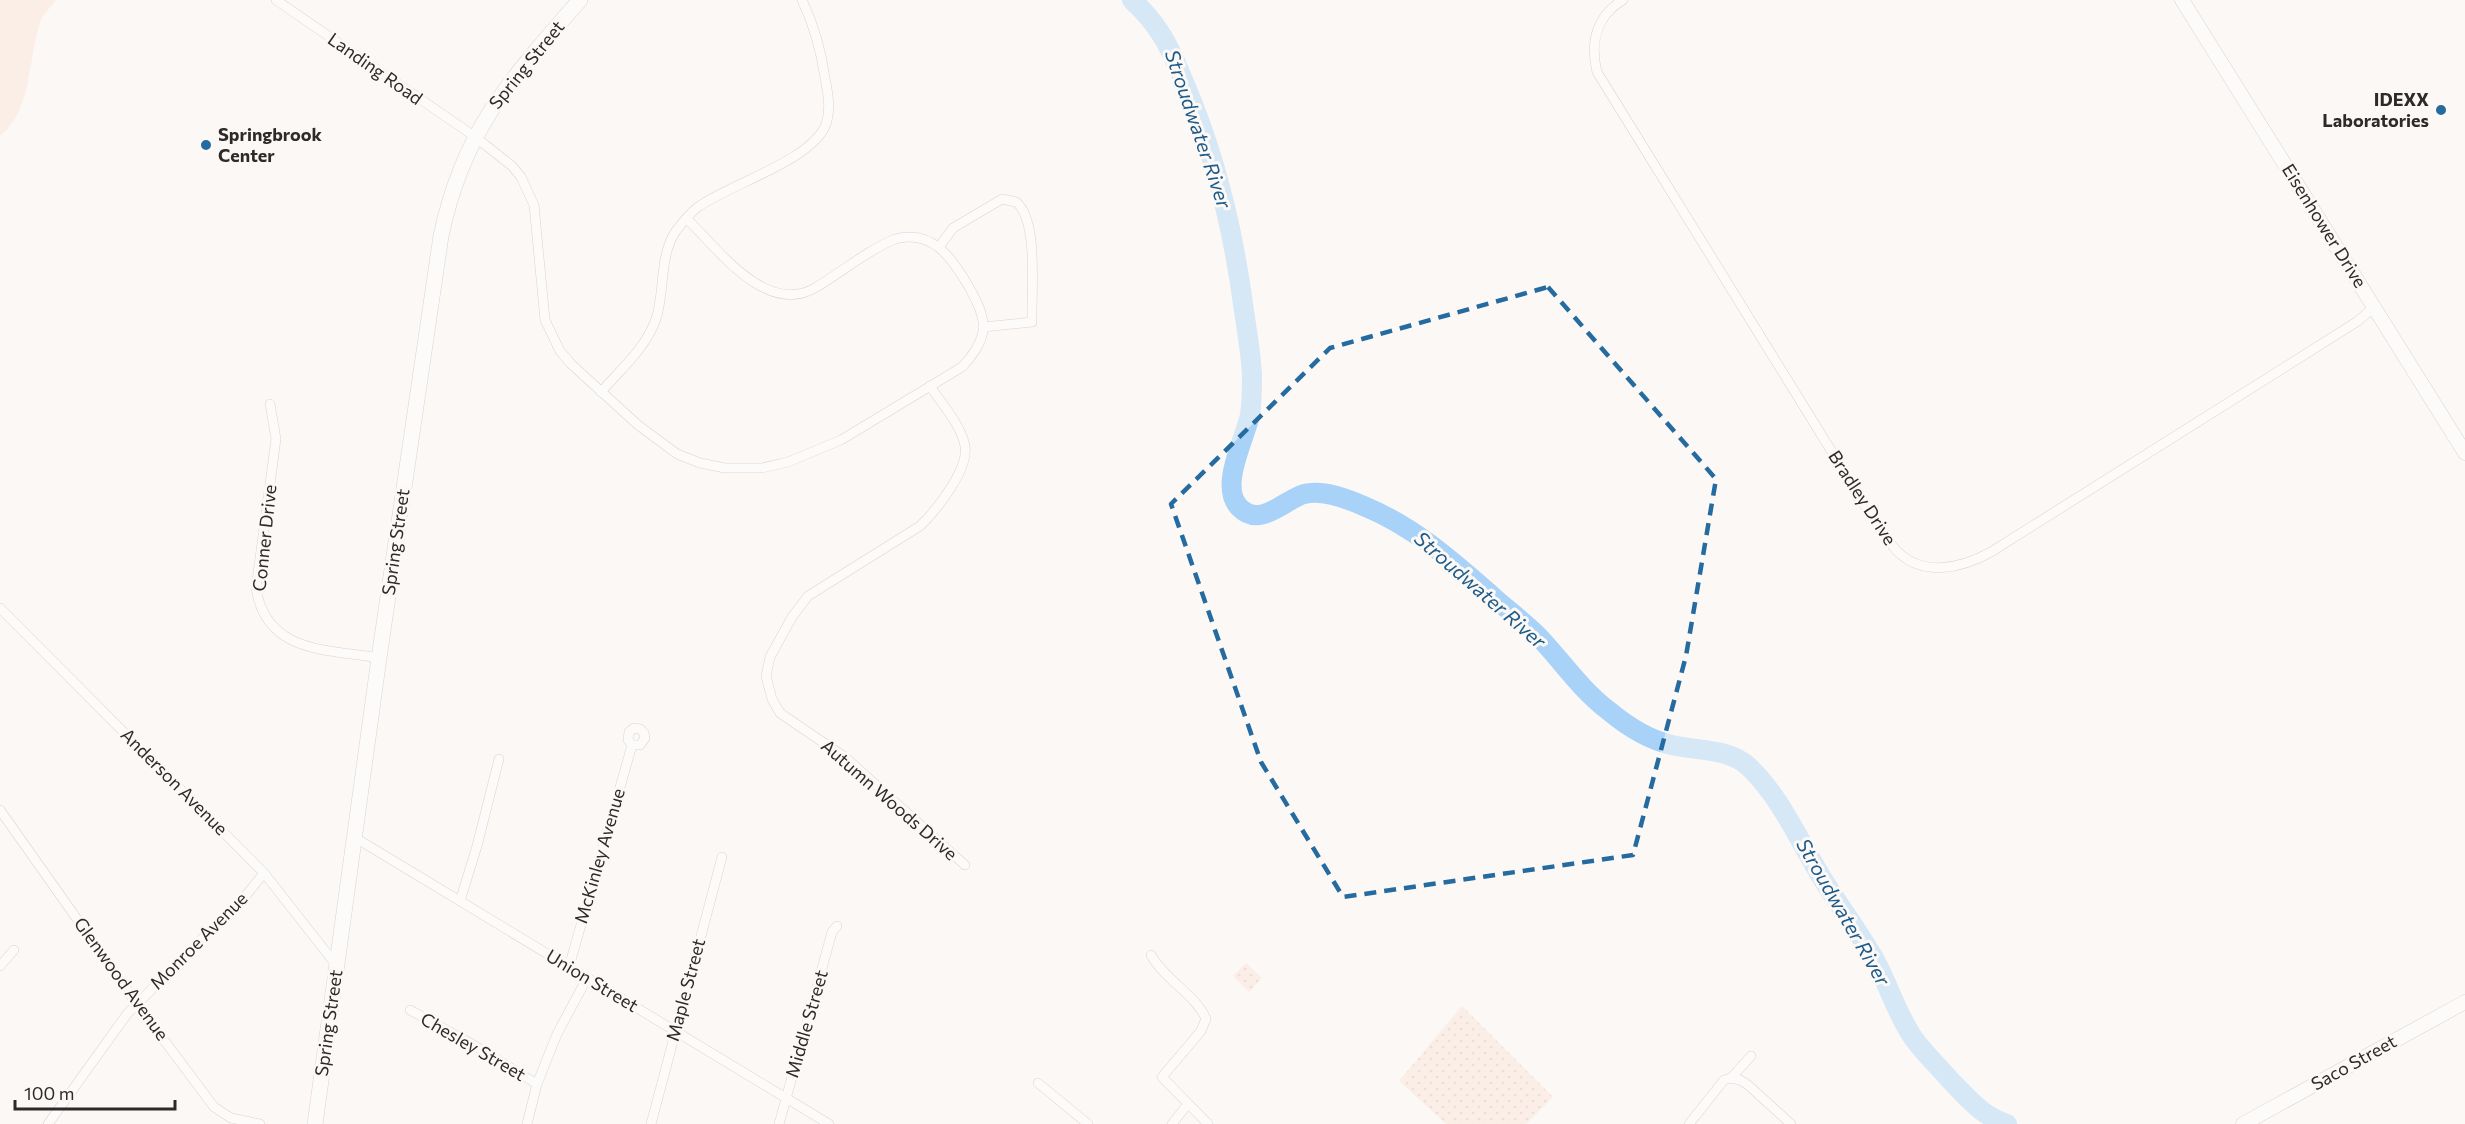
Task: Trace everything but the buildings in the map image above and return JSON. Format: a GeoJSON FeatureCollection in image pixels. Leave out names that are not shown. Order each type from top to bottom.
{"type":"FeatureCollection","features":[{"type":"Feature","properties":{"kind":"main road","name":"Spring Street"},"geometry":{"type":"LineString","coordinates":[[315,1124],[379,658],[441,236],[449,200],[474,136],[513,76],[580,0]]}},
{"type":"Feature","properties":{"kind":"street","name":"Landing Road"},"geometry":{"type":"LineString","coordinates":[[276,0],[474,136],[512,166],[534,205],[545,320],[560,351],[647,433],[677,454],[713,467],[738,469],[774,466],[841,440],[968,361],[978,345],[983,327]]}},
{"type":"Feature","properties":{"kind":"street"},"geometry":{"type":"LineString","coordinates":[[601,392],[640,348],[652,330],[658,311],[671,242],[676,232],[695,209],[802,151],[816,139],[826,124],[829,104],[824,65],[815,28],[802,0]]}},
{"type":"Feature","properties":{"kind":"street","name":"Bradley Drive"},"geometry":{"type":"LineString","coordinates":[[1623,0],[1606,13],[1594,36],[1594,61],[1597,72],[1874,520],[1897,551],[1910,561],[1949,568],[1972,562],[1991,552],[2358,321],[2374,307]]}},
{"type":"Feature","properties":{"kind":"street","name":"Eisenhower Drive"},"geometry":{"type":"LineString","coordinates":[[2182,0],[2465,453]]}},
{"type":"Feature","properties":{"kind":"street"},"geometry":{"type":"LineString","coordinates":[[687,219],[747,278],[762,288],[779,294],[796,295],[813,289],[895,239],[923,238],[939,246],[955,263],[976,299],[983,327],[1032,322],[1031,233],[1026,215],[1016,202],[1002,199],[953,228],[939,246]]}},
{"type":"Feature","properties":{"kind":"street","name":"Autumn Woods Drive"},"geometry":{"type":"LineString","coordinates":[[930,386],[958,429],[965,446],[963,461],[955,479],[932,514],[920,526],[825,585],[802,602],[770,657],[766,676],[772,699],[780,713],[846,758],[965,865]]}},
{"type":"Feature","properties":{"kind":"street","name":"Conner Drive"},"geometry":{"type":"LineString","coordinates":[[270,404],[276,439],[256,588],[262,611],[275,628],[299,645],[379,658]]}},
{"type":"Feature","properties":{"kind":"street","name":"Anderson Avenue"},"geometry":{"type":"LineString","coordinates":[[0,608],[264,873],[337,966]]}},
{"type":"Feature","properties":{"kind":"street","name":"McKinley Avenue"},"geometry":{"type":"LineString","coordinates":[[569,967],[632,745]]}},
{"type":"Feature","properties":{"kind":"street"},"geometry":{"type":"LineString","coordinates":[[460,901],[477,846],[499,759]]}},
{"type":"Feature","properties":{"kind":"street","name":"Glenwood Avenue"},"geometry":{"type":"LineString","coordinates":[[0,810],[137,1004],[214,1107],[231,1118],[260,1124]]}},
{"type":"Feature","properties":{"kind":"street","name":"Union Street"},"geometry":{"type":"LineString","coordinates":[[354,837],[829,1124]]}},
{"type":"Feature","properties":{"kind":"street","name":"Maple Street"},"geometry":{"type":"LineString","coordinates":[[651,1124],[722,857]]}},
{"type":"Feature","properties":{"kind":"street","name":"Monroe Avenue"},"geometry":{"type":"LineString","coordinates":[[48,1124],[115,1028],[247,894],[264,873]]}},
{"type":"Feature","properties":{"kind":"street","name":"Middle Street"},"geometry":{"type":"LineString","coordinates":[[779,1124],[832,932],[837,926]]}},
{"type":"Feature","properties":{"kind":"street"},"geometry":{"type":"LineString","coordinates":[[0,966],[14,950]]}},
{"type":"Feature","properties":{"kind":"street"},"geometry":{"type":"LineString","coordinates":[[1151,954],[1161,970],[1202,1010],[1206,1019],[1201,1031],[1162,1077],[1208,1124]]}},
{"type":"Feature","properties":{"kind":"street"},"geometry":{"type":"LineString","coordinates":[[527,1124],[537,1084],[557,1034],[587,978]]}},
{"type":"Feature","properties":{"kind":"street","name":"Saco Street"},"geometry":{"type":"LineString","coordinates":[[2243,1124],[2465,1002]]}},
{"type":"Feature","properties":{"kind":"street","name":"Chesley Street"},"geometry":{"type":"LineString","coordinates":[[410,1010],[537,1084]]}},
{"type":"Feature","properties":{"kind":"street"},"geometry":{"type":"LineString","coordinates":[[1731,1078],[1751,1056]]}},
{"type":"Feature","properties":{"kind":"street"},"geometry":{"type":"LineString","coordinates":[[1689,1124],[1724,1080],[1731,1078],[1748,1085],[1791,1124]]}},
{"type":"Feature","properties":{"kind":"street"},"geometry":{"type":"LineString","coordinates":[[1038,1083],[1088,1124]]}},
{"type":"Feature","properties":{"kind":"street"},"geometry":{"type":"LineString","coordinates":[[1172,1124],[1187,1105]]}},
{"type":"Feature","properties":{"kind":"highlighted area"},"geometry":{"type":"Polygon","coordinates":[[[1548,287],[1716,479],[1686,656],[1633,855],[1343,897],[1261,762],[1171,504],[1330,348],[1548,287]]]}},
{"type":"Feature","properties":{"kind":"shaded area"},"geometry":{"type":"Polygon","coordinates":[[[0,0],[56,0],[42,18],[37,33],[28,81],[19,111],[11,125],[0,136],[0,0]]]}},
{"type":"Feature","properties":{"kind":"shaded area"},"geometry":{"type":"Polygon","coordinates":[[[1246,963],[1262,978],[1249,992],[1233,976],[1246,963]]]}},
{"type":"Feature","properties":{"kind":"shaded area"},"geometry":{"type":"Polygon","coordinates":[[[1462,1006],[1553,1097],[1526,1124],[1446,1124],[1399,1081],[1462,1006]]]}},
{"type":"Feature","properties":{"kind":"waterway","name":"Stroudwater River"},"geometry":{"type":"LineString","coordinates":[[1132,0],[1151,20],[1165,40],[1176,62],[1207,142],[1229,226],[1240,282],[1252,375],[1250,415],[1232,475],[1234,498],[1239,507],[1247,513],[1264,514],[1296,497],[1319,493],[1343,498],[1384,515],[1431,545],[1526,625],[1589,694],[1623,722],[1663,743],[1722,753],[1748,766],[1782,808],[1818,871],[1869,950],[1914,1039],[1976,1106],[1998,1121],[2007,1124]]}},
{"type":"Feature","properties":{"kind":"place","name":"IDEXX Laboratories"},"geometry":{"type":"Point","coordinates":[2441,110]}},
{"type":"Feature","properties":{"kind":"place","name":"Springbrook Center"},"geometry":{"type":"Point","coordinates":[206,145]}}]}
